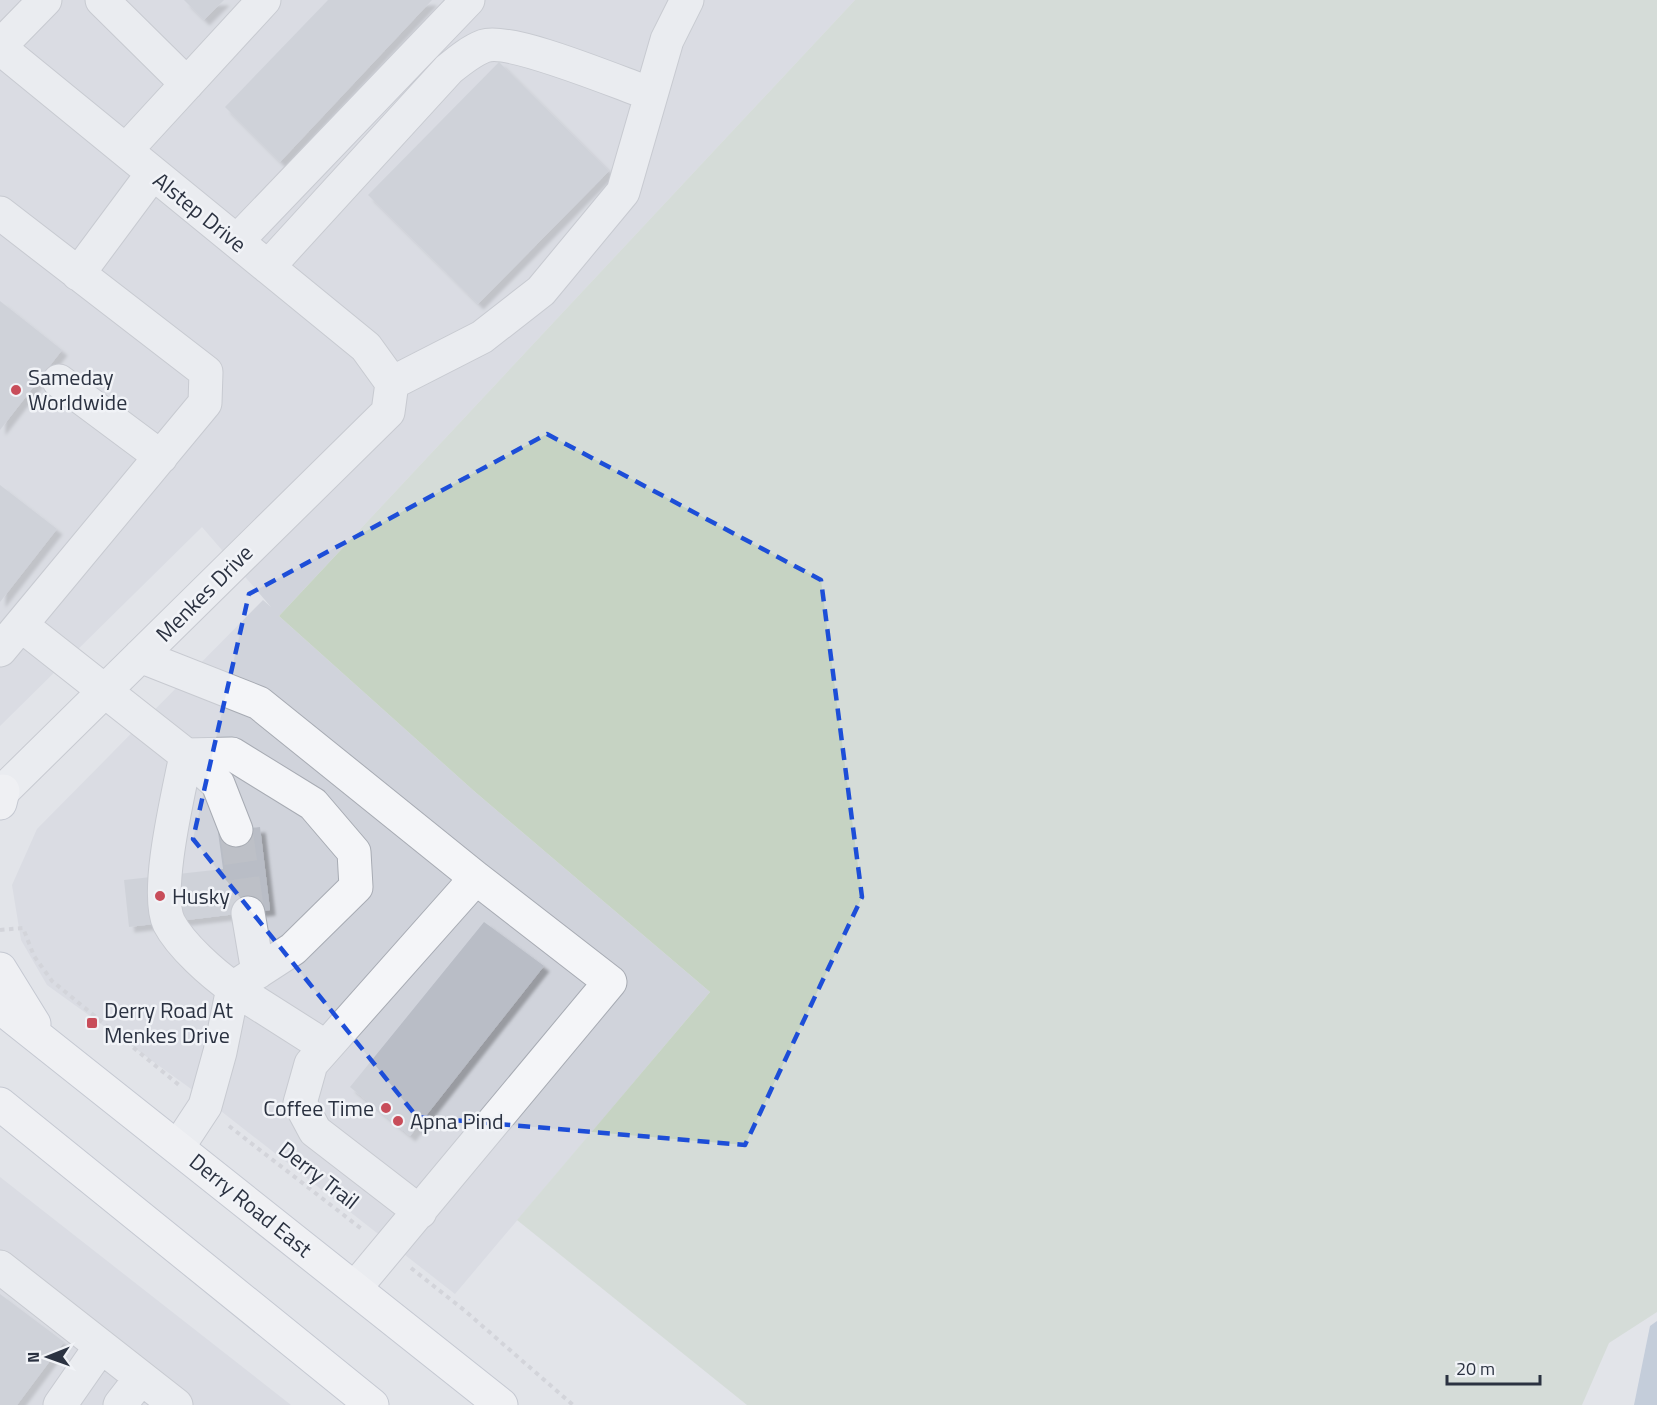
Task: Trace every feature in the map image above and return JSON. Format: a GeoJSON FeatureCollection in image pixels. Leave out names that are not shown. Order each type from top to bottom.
{"type":"FeatureCollection","features":[{"type":"Feature","properties":{"kind":"main road"},"geometry":{"type":"LineString","coordinates":[[0,969],[46,1043]]}},
{"type":"Feature","properties":{"kind":"main road","name":"Derry Road East"},"geometry":{"type":"LineString","coordinates":[[0,1007],[501,1405]]}},
{"type":"Feature","properties":{"kind":"main road"},"geometry":{"type":"LineString","coordinates":[[0,1104],[372,1405]]}},
{"type":"Feature","properties":{"kind":"street"},"geometry":{"type":"LineString","coordinates":[[0,47],[45,0]]}},
{"type":"Feature","properties":{"kind":"street"},"geometry":{"type":"LineString","coordinates":[[102,0],[187,84]]}},
{"type":"Feature","properties":{"kind":"street"},"geometry":{"type":"LineString","coordinates":[[126,150],[264,0]]}},
{"type":"Feature","properties":{"kind":"street"},"geometry":{"type":"LineString","coordinates":[[237,241],[468,0]]}},
{"type":"Feature","properties":{"kind":"street"},"geometry":{"type":"LineString","coordinates":[[392,383],[482,337],[541,291],[623,192],[667,40],[687,0]]}},
{"type":"Feature","properties":{"kind":"street"},"geometry":{"type":"LineString","coordinates":[[268,267],[450,69],[466,56],[486,45],[513,47],[531,52],[651,94]]}},
{"type":"Feature","properties":{"kind":"street","name":"Alstep Drive"},"geometry":{"type":"LineString","coordinates":[[0,47],[366,347],[392,383]]}},
{"type":"Feature","properties":{"kind":"street"},"geometry":{"type":"LineString","coordinates":[[78,274],[153,173]]}},
{"type":"Feature","properties":{"kind":"street"},"geometry":{"type":"LineString","coordinates":[[0,213],[206,372],[205,403],[0,650]]}},
{"type":"Feature","properties":{"kind":"street"},"geometry":{"type":"LineString","coordinates":[[59,381],[161,457]]}},
{"type":"Feature","properties":{"kind":"street","name":"Menkes Drive"},"geometry":{"type":"LineString","coordinates":[[1,796],[103,692],[388,412],[392,383]]}},
{"type":"Feature","properties":{"kind":"street"},"geometry":{"type":"LineString","coordinates":[[21,625],[103,692],[186,755],[218,784],[236,830]]}},
{"type":"Feature","properties":{"kind":"street"},"geometry":{"type":"LineString","coordinates":[[140,656],[259,703],[476,878],[610,982],[355,1288]]}},
{"type":"Feature","properties":{"kind":"street"},"geometry":{"type":"LineString","coordinates":[[186,755],[232,754],[313,804],[354,852],[356,887],[293,949],[245,980]]}},
{"type":"Feature","properties":{"kind":"street"},"geometry":{"type":"LineString","coordinates":[[186,755],[164,876],[169,922],[208,970],[245,980],[326,1047]]}},
{"type":"Feature","properties":{"kind":"street"},"geometry":{"type":"LineString","coordinates":[[420,1212],[315,1131],[300,1103],[311,1064],[476,878]]}},
{"type":"Feature","properties":{"kind":"street"},"geometry":{"type":"LineString","coordinates":[[178,1147],[205,1106],[220,1052],[245,980],[248,913]]}},
{"type":"Feature","properties":{"kind":"street"},"geometry":{"type":"LineString","coordinates":[[0,1267],[176,1405]]}},
{"type":"Feature","properties":{"kind":"street"},"geometry":{"type":"LineString","coordinates":[[60,1405],[101,1346]]}},
{"type":"Feature","properties":{"kind":"street"},"geometry":{"type":"LineString","coordinates":[[120,1405],[141,1378]]}},
{"type":"Feature","properties":{"kind":"path","name":"Derry Trail"},"geometry":{"type":"LineString","coordinates":[[0,930],[23,928],[34,956],[52,981],[205,1106],[464,1310],[573,1405]]}},
{"type":"Feature","properties":{"kind":"highlighted area"},"geometry":{"type":"Polygon","coordinates":[[[547,434],[821,580],[862,897],[745,1145],[417,1117],[193,839],[249,594],[547,434]]]}},
{"type":"Feature","properties":{"kind":"shaded area"},"geometry":{"type":"Polygon","coordinates":[[[0,0],[855,0],[279,616],[474,791],[710,992],[455,1294],[212,1104],[47,985],[21,940],[12,885],[37,829],[263,600],[271,607],[202,527],[0,726],[0,0]]]}},
{"type":"Feature","properties":{"kind":"shaded area"},"geometry":{"type":"Polygon","coordinates":[[[0,1177],[291,1405],[0,1405],[0,1177]]]}},
{"type":"Feature","properties":{"kind":"green space"},"geometry":{"type":"Polygon","coordinates":[[[855,0],[1657,0],[1657,1312],[1609,1343],[1582,1405],[747,1405],[517,1220],[710,992],[474,791],[279,616],[855,0]]]}},
{"type":"Feature","properties":{"kind":"water"},"geometry":{"type":"Polygon","coordinates":[[[1657,1321],[1657,1405],[1634,1405],[1650,1326],[1657,1321]]]}},
{"type":"Feature","properties":{"kind":"building"},"geometry":{"type":"Polygon","coordinates":[[[184,0],[224,0],[204,20],[184,0]]]}},
{"type":"Feature","properties":{"kind":"building"},"geometry":{"type":"Polygon","coordinates":[[[328,0],[432,0],[280,162],[225,107],[328,0]]]}},
{"type":"Feature","properties":{"kind":"building"},"geometry":{"type":"Polygon","coordinates":[[[499,62],[609,171],[478,304],[368,195],[499,62]]]}},
{"type":"Feature","properties":{"kind":"building","name":"Sameday Worldwide"},"geometry":{"type":"Polygon","coordinates":[[[0,301],[62,350],[0,430],[0,301]]]}},
{"type":"Feature","properties":{"kind":"building"},"geometry":{"type":"Polygon","coordinates":[[[0,485],[57,529],[0,602],[0,485]]]}},
{"type":"Feature","properties":{"kind":"building"},"geometry":{"type":"Polygon","coordinates":[[[260,827],[270,910],[129,927],[124,880],[223,869],[218,832],[260,827]]]}},
{"type":"Feature","properties":{"kind":"building"},"geometry":{"type":"Polygon","coordinates":[[[484,922],[544,966],[410,1136],[350,1087],[484,922]]]}},
{"type":"Feature","properties":{"kind":"building"},"geometry":{"type":"Polygon","coordinates":[[[0,1294],[64,1342],[17,1405],[0,1405],[0,1294]]]}},
{"type":"Feature","properties":{"kind":"tunnel"},"geometry":{"type":"LineString","coordinates":[[236,830],[248,913]]}},
{"type":"Feature","properties":{"kind":"place","name":"Sameday Worldwide"},"geometry":{"type":"Point","coordinates":[16,390]}},
{"type":"Feature","properties":{"kind":"place","name":"Husky"},"geometry":{"type":"Point","coordinates":[160,896]}},
{"type":"Feature","properties":{"kind":"place","name":"Derry Road At Menkes Drive"},"geometry":{"type":"Point","coordinates":[92,1023]}},
{"type":"Feature","properties":{"kind":"place","name":"Coffee Time"},"geometry":{"type":"Point","coordinates":[386,1108]}},
{"type":"Feature","properties":{"kind":"place","name":"Apna Pind"},"geometry":{"type":"Point","coordinates":[398,1121]}}]}
